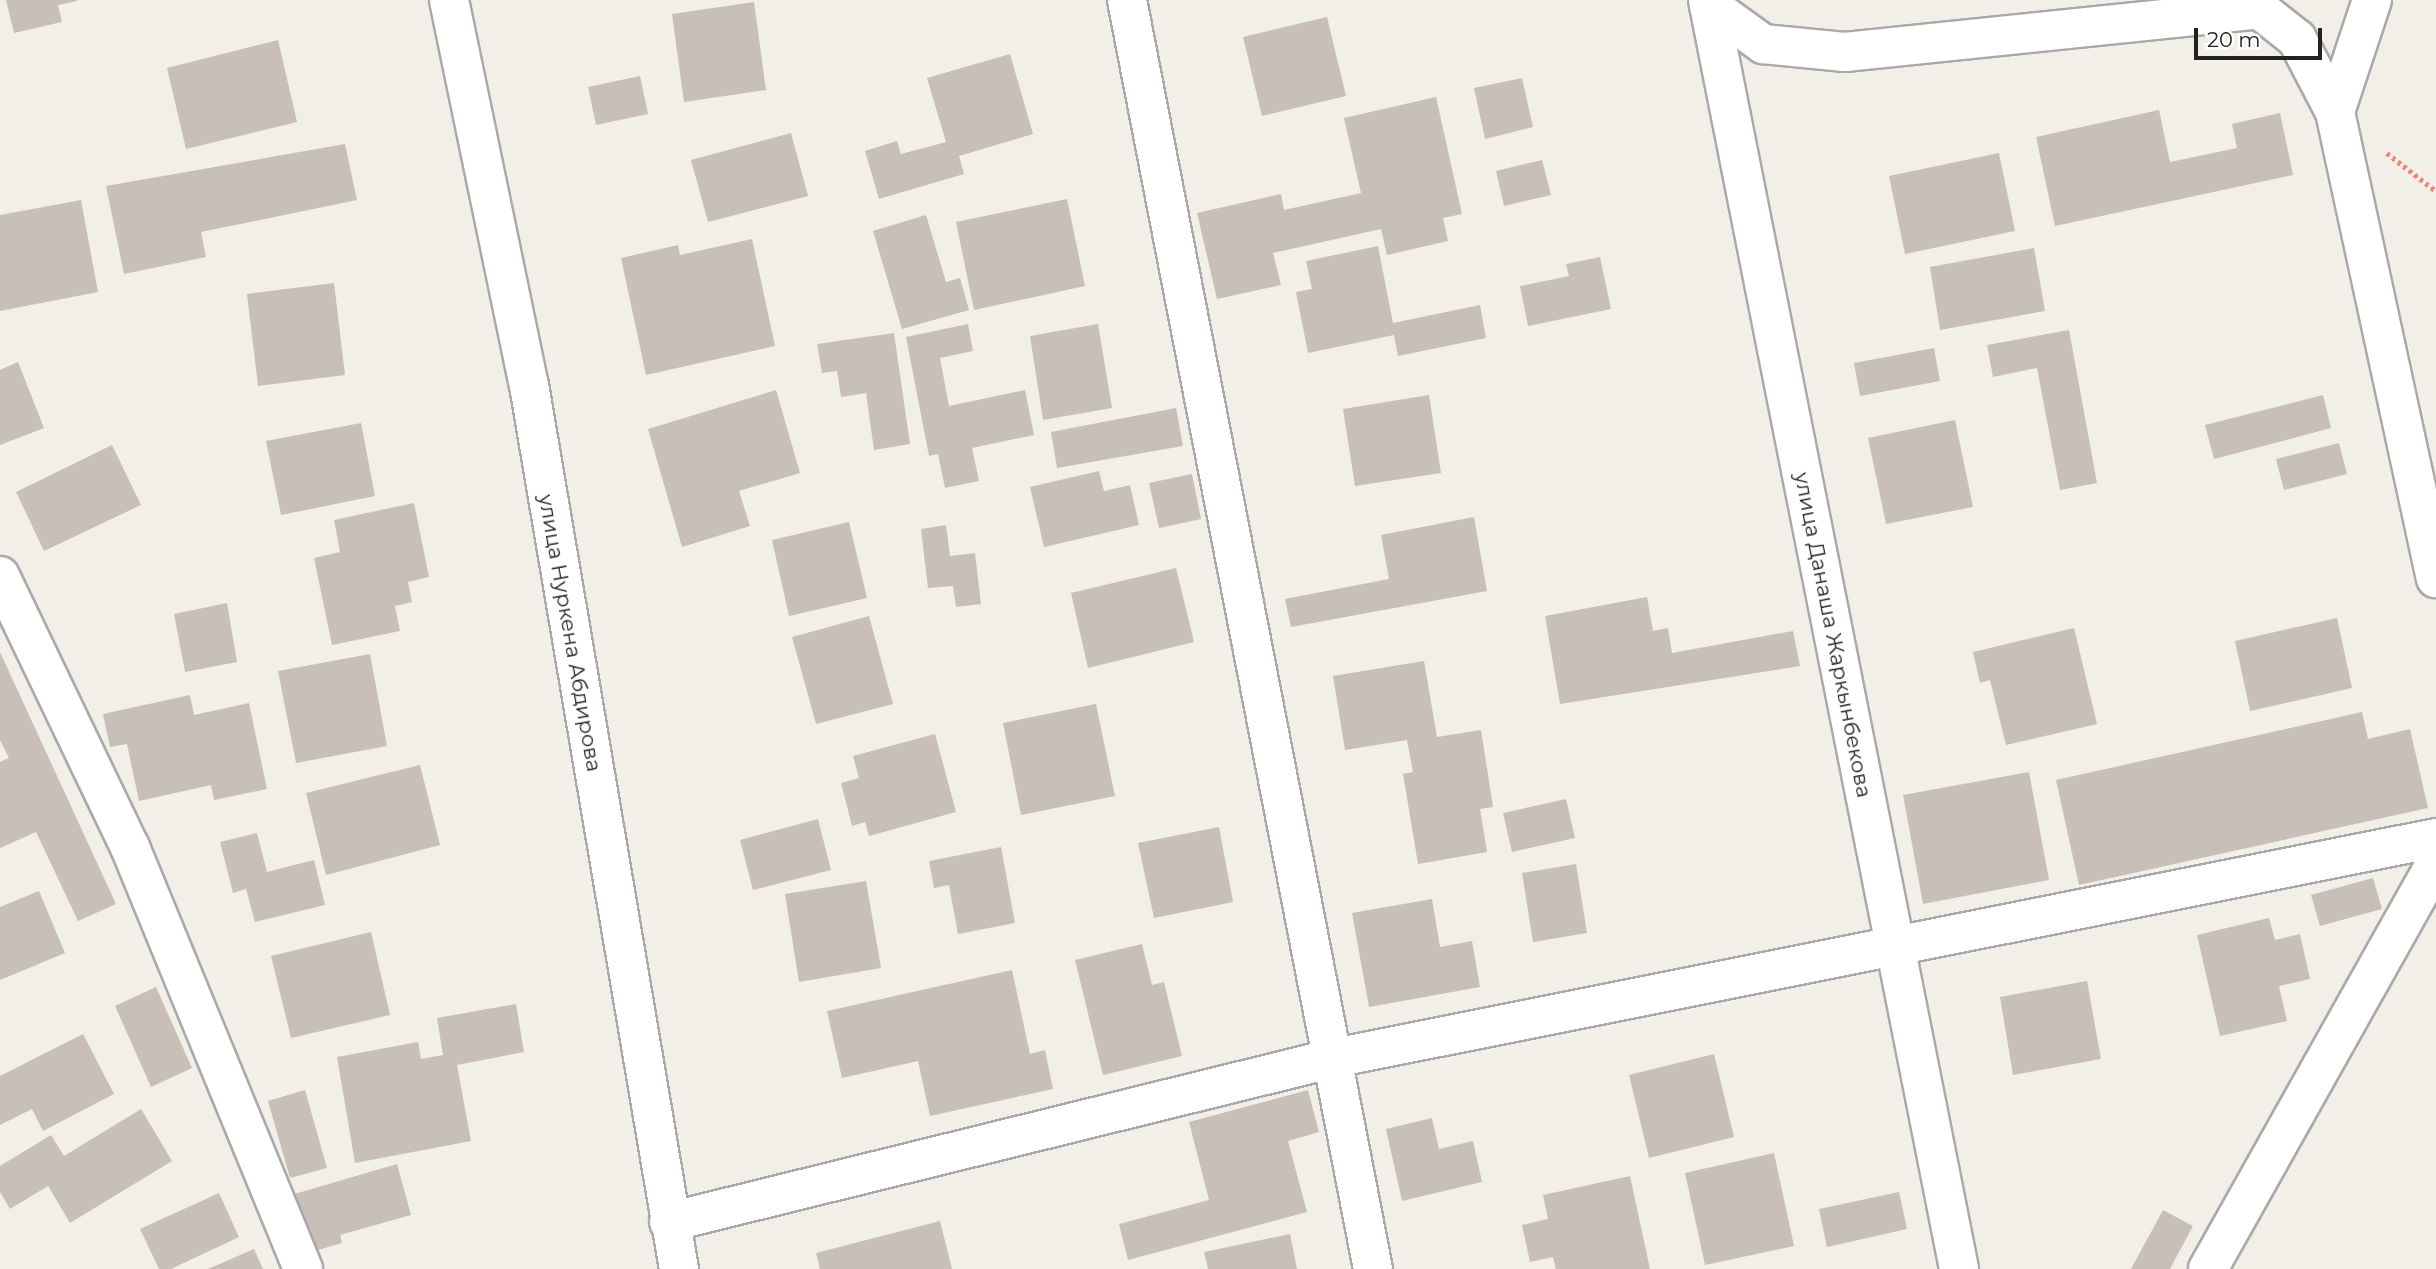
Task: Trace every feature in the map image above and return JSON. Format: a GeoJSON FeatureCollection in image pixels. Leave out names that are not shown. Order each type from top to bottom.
{"type":"FeatureCollection","features":[{"type":"Feature","properties":{"kind":"street","name":"улица Нуркена Абдирова"},"geometry":{"type":"LineString","coordinates":[[449,0],[528,385],[679,1269]]}},
{"type":"Feature","properties":{"kind":"street"},"geometry":{"type":"LineString","coordinates":[[1126,0],[1373,1269]]}},
{"type":"Feature","properties":{"kind":"street"},"geometry":{"type":"LineString","coordinates":[[2335,112],[2372,0]]}},
{"type":"Feature","properties":{"kind":"street"},"geometry":{"type":"LineString","coordinates":[[1709,2],[1763,44],[1846,52],[2259,9],[2297,39],[2335,112],[2436,578]]}},
{"type":"Feature","properties":{"kind":"street","name":"улица Данаша Жаркынбекова"},"geometry":{"type":"LineString","coordinates":[[1709,2],[1959,1269]]}},
{"type":"Feature","properties":{"kind":"street"},"geometry":{"type":"LineString","coordinates":[[0,576],[130,847],[303,1269]]}},
{"type":"Feature","properties":{"kind":"street"},"geometry":{"type":"LineString","coordinates":[[669,1222],[1334,1058],[2436,838]]}},
{"type":"Feature","properties":{"kind":"street"},"geometry":{"type":"LineString","coordinates":[[2208,1269],[2436,862]]}},
{"type":"Feature","properties":{"kind":"building"},"geometry":{"type":"Polygon","coordinates":[[[6,0],[77,1],[58,5],[62,22],[14,33],[6,0]]]}},
{"type":"Feature","properties":{"kind":"building"},"geometry":{"type":"Polygon","coordinates":[[[754,2],[766,90],[684,102],[672,14],[754,2]]]}},
{"type":"Feature","properties":{"kind":"building"},"geometry":{"type":"Polygon","coordinates":[[[1327,17],[1346,96],[1262,116],[1243,37],[1327,17]]]}},
{"type":"Feature","properties":{"kind":"building"},"geometry":{"type":"Polygon","coordinates":[[[278,40],[297,122],[186,149],[167,68],[278,40]]]}},
{"type":"Feature","properties":{"kind":"building"},"geometry":{"type":"Polygon","coordinates":[[[1010,54],[1033,134],[959,156],[964,174],[879,199],[865,151],[897,141],[901,154],[946,142],[927,78],[1010,54]]]}},
{"type":"Feature","properties":{"kind":"building"},"geometry":{"type":"Polygon","coordinates":[[[640,76],[648,114],[596,125],[588,87],[640,76]]]}},
{"type":"Feature","properties":{"kind":"building"},"geometry":{"type":"Polygon","coordinates":[[[1522,78],[1533,127],[1485,139],[1474,88],[1522,78]]]}},
{"type":"Feature","properties":{"kind":"building"},"geometry":{"type":"Polygon","coordinates":[[[1436,97],[1462,214],[1443,218],[1448,241],[1387,255],[1381,229],[1273,253],[1281,285],[1217,299],[1197,213],[1281,194],[1284,210],[1361,193],[1344,118],[1436,97]]]}},
{"type":"Feature","properties":{"kind":"building"},"geometry":{"type":"Polygon","coordinates":[[[2159,110],[2170,162],[2237,148],[2232,124],[2280,113],[2293,175],[2055,226],[2036,137],[2159,110]]]}},
{"type":"Feature","properties":{"kind":"building"},"geometry":{"type":"Polygon","coordinates":[[[791,133],[808,196],[708,222],[691,160],[791,133]]]}},
{"type":"Feature","properties":{"kind":"building"},"geometry":{"type":"Polygon","coordinates":[[[345,144],[357,200],[201,232],[206,257],[124,274],[106,186],[345,144]]]}},
{"type":"Feature","properties":{"kind":"building"},"geometry":{"type":"Polygon","coordinates":[[[1999,153],[2015,231],[1905,254],[1889,176],[1999,153]]]}},
{"type":"Feature","properties":{"kind":"building"},"geometry":{"type":"Polygon","coordinates":[[[1542,160],[1551,195],[1504,206],[1496,171],[1542,160]]]}},
{"type":"Feature","properties":{"kind":"building"},"geometry":{"type":"Polygon","coordinates":[[[1067,199],[1085,286],[974,310],[956,222],[1067,199]]]}},
{"type":"Feature","properties":{"kind":"building"},"geometry":{"type":"Polygon","coordinates":[[[81,200],[98,292],[0,311],[0,215],[81,200]]]}},
{"type":"Feature","properties":{"kind":"building"},"geometry":{"type":"Polygon","coordinates":[[[926,215],[946,282],[960,278],[969,310],[902,329],[873,231],[926,215]]]}},
{"type":"Feature","properties":{"kind":"building"},"geometry":{"type":"Polygon","coordinates":[[[752,239],[775,346],[646,375],[621,258],[678,245],[680,255],[752,239]]]}},
{"type":"Feature","properties":{"kind":"building"},"geometry":{"type":"Polygon","coordinates":[[[1378,246],[1393,323],[1480,305],[1486,338],[1398,356],[1394,335],[1308,353],[1296,292],[1312,289],[1306,261],[1378,246]]]}},
{"type":"Feature","properties":{"kind":"building"},"geometry":{"type":"Polygon","coordinates":[[[2034,248],[2045,311],[1940,330],[1930,267],[2034,248]]]}},
{"type":"Feature","properties":{"kind":"building"},"geometry":{"type":"Polygon","coordinates":[[[1600,257],[1611,309],[1528,326],[1520,286],[1569,276],[1566,264],[1600,257]]]}},
{"type":"Feature","properties":{"kind":"building"},"geometry":{"type":"Polygon","coordinates":[[[334,283],[345,375],[258,386],[247,294],[334,283]]]}},
{"type":"Feature","properties":{"kind":"building"},"geometry":{"type":"Polygon","coordinates":[[[968,324],[973,351],[940,358],[949,406],[1025,390],[1034,435],[972,448],[979,481],[945,488],[938,454],[929,456],[906,337],[968,324]]]}},
{"type":"Feature","properties":{"kind":"building"},"geometry":{"type":"Polygon","coordinates":[[[1098,324],[1112,408],[1043,420],[1030,336],[1098,324]]]}},
{"type":"Feature","properties":{"kind":"building"},"geometry":{"type":"Polygon","coordinates":[[[2069,330],[2097,483],[2060,490],[2037,368],[1993,377],[1987,345],[2069,330]]]}},
{"type":"Feature","properties":{"kind":"building"},"geometry":{"type":"Polygon","coordinates":[[[894,333],[910,444],[874,450],[866,393],[841,397],[837,371],[822,373],[817,344],[894,333]]]}},
{"type":"Feature","properties":{"kind":"building"},"geometry":{"type":"Polygon","coordinates":[[[1934,348],[1940,381],[1860,396],[1854,363],[1934,348]]]}},
{"type":"Feature","properties":{"kind":"building"},"geometry":{"type":"Polygon","coordinates":[[[18,362],[44,428],[0,445],[0,370],[18,362]]]}},
{"type":"Feature","properties":{"kind":"building"},"geometry":{"type":"Polygon","coordinates":[[[776,390],[800,473],[739,491],[750,526],[682,547],[648,429],[776,390]]]}},
{"type":"Feature","properties":{"kind":"building"},"geometry":{"type":"Polygon","coordinates":[[[1429,395],[1441,473],[1355,486],[1343,409],[1429,395]]]}},
{"type":"Feature","properties":{"kind":"building"},"geometry":{"type":"Polygon","coordinates":[[[2323,395],[2331,428],[2214,459],[2205,425],[2323,395]]]}},
{"type":"Feature","properties":{"kind":"building"},"geometry":{"type":"Polygon","coordinates":[[[1176,408],[1183,446],[1057,468],[1051,432],[1176,408]]]}},
{"type":"Feature","properties":{"kind":"building"},"geometry":{"type":"Polygon","coordinates":[[[1955,420],[1973,507],[1886,524],[1868,438],[1955,420]]]}},
{"type":"Feature","properties":{"kind":"building"},"geometry":{"type":"Polygon","coordinates":[[[361,423],[375,496],[281,515],[266,441],[361,423]]]}},
{"type":"Feature","properties":{"kind":"building"},"geometry":{"type":"Polygon","coordinates":[[[2339,443],[2347,474],[2284,490],[2276,459],[2339,443]]]}},
{"type":"Feature","properties":{"kind":"building"},"geometry":{"type":"Polygon","coordinates":[[[112,445],[141,505],[44,551],[16,492],[112,445]]]}},
{"type":"Feature","properties":{"kind":"building"},"geometry":{"type":"Polygon","coordinates":[[[1099,471],[1104,491],[1130,485],[1139,525],[1044,547],[1030,487],[1099,471]]]}},
{"type":"Feature","properties":{"kind":"building"},"geometry":{"type":"Polygon","coordinates":[[[1192,474],[1201,519],[1159,528],[1149,483],[1192,474]]]}},
{"type":"Feature","properties":{"kind":"building"},"geometry":{"type":"Polygon","coordinates":[[[414,503],[429,577],[408,582],[412,602],[395,606],[400,631],[332,645],[314,558],[340,552],[334,520],[414,503]]]}},
{"type":"Feature","properties":{"kind":"building"},"geometry":{"type":"Polygon","coordinates":[[[1474,517],[1487,591],[1291,627],[1285,599],[1389,579],[1381,535],[1474,517]]]}},
{"type":"Feature","properties":{"kind":"building"},"geometry":{"type":"Polygon","coordinates":[[[849,522],[867,598],[789,616],[772,540],[849,522]]]}},
{"type":"Feature","properties":{"kind":"building"},"geometry":{"type":"Polygon","coordinates":[[[946,525],[950,556],[975,553],[981,604],[956,607],[953,586],[928,588],[921,529],[946,525]]]}},
{"type":"Feature","properties":{"kind":"building"},"geometry":{"type":"Polygon","coordinates":[[[1176,568],[1194,642],[1088,668],[1071,593],[1176,568]]]}},
{"type":"Feature","properties":{"kind":"building"},"geometry":{"type":"Polygon","coordinates":[[[1647,597],[1653,631],[1668,628],[1672,653],[1793,631],[1800,666],[1560,704],[1545,616],[1647,597]]]}},
{"type":"Feature","properties":{"kind":"building"},"geometry":{"type":"Polygon","coordinates":[[[227,603],[237,662],[185,672],[174,614],[227,603]]]}},
{"type":"Feature","properties":{"kind":"building"},"geometry":{"type":"Polygon","coordinates":[[[869,616],[893,704],[816,724],[792,637],[869,616]]]}},
{"type":"Feature","properties":{"kind":"building"},"geometry":{"type":"Polygon","coordinates":[[[2337,618],[2352,688],[2250,711],[2235,641],[2337,618]]]}},
{"type":"Feature","properties":{"kind":"building"},"geometry":{"type":"Polygon","coordinates":[[[2074,628],[2097,724],[2006,745],[1990,680],[1980,683],[1973,652],[2074,628]]]}},
{"type":"Feature","properties":{"kind":"building"},"geometry":{"type":"Polygon","coordinates":[[[0,652],[116,904],[78,921],[36,832],[0,848],[0,762],[9,758],[0,740],[0,652]]]}},
{"type":"Feature","properties":{"kind":"building"},"geometry":{"type":"Polygon","coordinates":[[[370,654],[387,746],[296,763],[278,671],[370,654]]]}},
{"type":"Feature","properties":{"kind":"building"},"geometry":{"type":"Polygon","coordinates":[[[1424,661],[1437,737],[1481,730],[1493,807],[1480,809],[1487,852],[1418,864],[1403,774],[1413,772],[1407,740],[1345,750],[1333,676],[1424,661]]]}},
{"type":"Feature","properties":{"kind":"building"},"geometry":{"type":"Polygon","coordinates":[[[190,695],[194,715],[249,703],[267,789],[214,800],[211,785],[139,801],[127,744],[110,747],[103,714],[190,695]]]}},
{"type":"Feature","properties":{"kind":"building"},"geometry":{"type":"Polygon","coordinates":[[[1096,704],[1115,796],[1021,815],[1003,723],[1096,704]]]}},
{"type":"Feature","properties":{"kind":"building"},"geometry":{"type":"Polygon","coordinates":[[[2362,712],[2368,739],[2410,729],[2428,808],[2079,885],[2056,780],[2362,712]]]}},
{"type":"Feature","properties":{"kind":"building"},"geometry":{"type":"Polygon","coordinates":[[[935,734],[956,812],[869,836],[865,822],[852,826],[841,783],[859,778],[853,756],[935,734]]]}},
{"type":"Feature","properties":{"kind":"building"},"geometry":{"type":"Polygon","coordinates":[[[420,765],[440,845],[326,875],[306,793],[420,765]]]}},
{"type":"Feature","properties":{"kind":"building"},"geometry":{"type":"Polygon","coordinates":[[[2029,772],[2049,880],[1923,904],[1903,795],[2029,772]]]}},
{"type":"Feature","properties":{"kind":"building"},"geometry":{"type":"Polygon","coordinates":[[[1566,799],[1575,838],[1512,852],[1503,813],[1566,799]]]}},
{"type":"Feature","properties":{"kind":"building"},"geometry":{"type":"Polygon","coordinates":[[[818,819],[831,870],[753,890],[740,840],[818,819]]]}},
{"type":"Feature","properties":{"kind":"building"},"geometry":{"type":"Polygon","coordinates":[[[1219,827],[1233,902],[1154,918],[1138,843],[1219,827]]]}},
{"type":"Feature","properties":{"kind":"building"},"geometry":{"type":"Polygon","coordinates":[[[257,833],[267,872],[314,860],[325,905],[255,922],[246,889],[233,893],[220,842],[257,833]]]}},
{"type":"Feature","properties":{"kind":"building"},"geometry":{"type":"Polygon","coordinates":[[[1001,847],[1015,923],[958,934],[949,885],[934,888],[929,861],[1001,847]]]}},
{"type":"Feature","properties":{"kind":"building"},"geometry":{"type":"Polygon","coordinates":[[[1576,864],[1587,933],[1533,942],[1522,873],[1576,864]]]}},
{"type":"Feature","properties":{"kind":"building"},"geometry":{"type":"Polygon","coordinates":[[[2373,878],[2382,909],[2320,926],[2311,895],[2373,878]]]}},
{"type":"Feature","properties":{"kind":"building"},"geometry":{"type":"Polygon","coordinates":[[[866,881],[881,968],[799,982],[785,894],[866,881]]]}},
{"type":"Feature","properties":{"kind":"building"},"geometry":{"type":"Polygon","coordinates":[[[39,891],[65,953],[0,980],[0,907],[39,891]]]}},
{"type":"Feature","properties":{"kind":"building"},"geometry":{"type":"Polygon","coordinates":[[[1432,899],[1440,947],[1472,941],[1480,987],[1369,1007],[1352,913],[1432,899]]]}},
{"type":"Feature","properties":{"kind":"building"},"geometry":{"type":"Polygon","coordinates":[[[2269,918],[2275,940],[2300,934],[2310,979],[2279,986],[2287,1021],[2220,1036],[2197,935],[2269,918]]]}},
{"type":"Feature","properties":{"kind":"building"},"geometry":{"type":"Polygon","coordinates":[[[371,932],[390,1015],[291,1038],[271,956],[371,932]]]}},
{"type":"Feature","properties":{"kind":"building"},"geometry":{"type":"Polygon","coordinates":[[[1142,944],[1152,985],[1164,982],[1182,1056],[1103,1075],[1075,960],[1142,944]]]}},
{"type":"Feature","properties":{"kind":"building"},"geometry":{"type":"Polygon","coordinates":[[[1012,970],[1030,1054],[1045,1050],[1053,1089],[930,1116],[918,1061],[842,1078],[827,1011],[1012,970]]]}},
{"type":"Feature","properties":{"kind":"building"},"geometry":{"type":"Polygon","coordinates":[[[2087,981],[2101,1059],[2013,1075],[2000,997],[2087,981]]]}},
{"type":"Feature","properties":{"kind":"building"},"geometry":{"type":"Polygon","coordinates":[[[156,987],[192,1068],[151,1087],[115,1006],[156,987]]]}},
{"type":"Feature","properties":{"kind":"building"},"geometry":{"type":"Polygon","coordinates":[[[516,1004],[524,1052],[457,1065],[471,1141],[355,1163],[337,1057],[418,1042],[421,1059],[443,1055],[437,1018],[516,1004]]]}},
{"type":"Feature","properties":{"kind":"building"},"geometry":{"type":"Polygon","coordinates":[[[83,1034],[114,1094],[43,1131],[32,1109],[0,1125],[0,1076],[83,1034]]]}},
{"type":"Feature","properties":{"kind":"building"},"geometry":{"type":"Polygon","coordinates":[[[1714,1054],[1734,1137],[1649,1158],[1629,1075],[1714,1054]]]}},
{"type":"Feature","properties":{"kind":"building"},"geometry":{"type":"Polygon","coordinates":[[[305,1090],[327,1168],[290,1178],[268,1101],[305,1090]]]}},
{"type":"Feature","properties":{"kind":"building"},"geometry":{"type":"Polygon","coordinates":[[[1308,1090],[1319,1132],[1288,1141],[1307,1212],[1128,1260],[1119,1224],[1209,1200],[1189,1122],[1308,1090]]]}},
{"type":"Feature","properties":{"kind":"building"},"geometry":{"type":"Polygon","coordinates":[[[141,1109],[172,1161],[70,1223],[48,1186],[10,1209],[0,1192],[0,1166],[51,1135],[64,1156],[141,1109]]]}},
{"type":"Feature","properties":{"kind":"building"},"geometry":{"type":"Polygon","coordinates":[[[1432,1118],[1439,1149],[1473,1141],[1482,1182],[1402,1201],[1386,1129],[1432,1118]]]}},
{"type":"Feature","properties":{"kind":"building"},"geometry":{"type":"Polygon","coordinates":[[[1774,1153],[1794,1246],[1705,1265],[1685,1173],[1774,1153]]]}},
{"type":"Feature","properties":{"kind":"building"},"geometry":{"type":"Polygon","coordinates":[[[397,1164],[411,1215],[340,1235],[342,1243],[308,1253],[291,1195],[397,1164]]]}},
{"type":"Feature","properties":{"kind":"building"},"geometry":{"type":"Polygon","coordinates":[[[1630,1176],[1650,1269],[1556,1269],[1553,1257],[1530,1262],[1522,1225],[1548,1219],[1543,1195],[1630,1176]]]}},
{"type":"Feature","properties":{"kind":"building"},"geometry":{"type":"Polygon","coordinates":[[[1899,1192],[1907,1229],[1827,1247],[1819,1209],[1899,1192]]]}},
{"type":"Feature","properties":{"kind":"building"},"geometry":{"type":"Polygon","coordinates":[[[219,1193],[239,1237],[171,1269],[159,1269],[140,1229],[219,1193]]]}},
{"type":"Feature","properties":{"kind":"building"},"geometry":{"type":"Polygon","coordinates":[[[2163,1210],[2193,1226],[2170,1269],[2131,1269],[2163,1210]]]}},
{"type":"Feature","properties":{"kind":"building"},"geometry":{"type":"Polygon","coordinates":[[[940,1221],[952,1269],[820,1269],[816,1253],[940,1221]]]}},
{"type":"Feature","properties":{"kind":"building"},"geometry":{"type":"Polygon","coordinates":[[[1290,1234],[1297,1269],[1208,1269],[1204,1252],[1290,1234]]]}},
{"type":"Feature","properties":{"kind":"building"},"geometry":{"type":"Polygon","coordinates":[[[254,1249],[263,1269],[208,1269],[254,1249]]]}}]}
